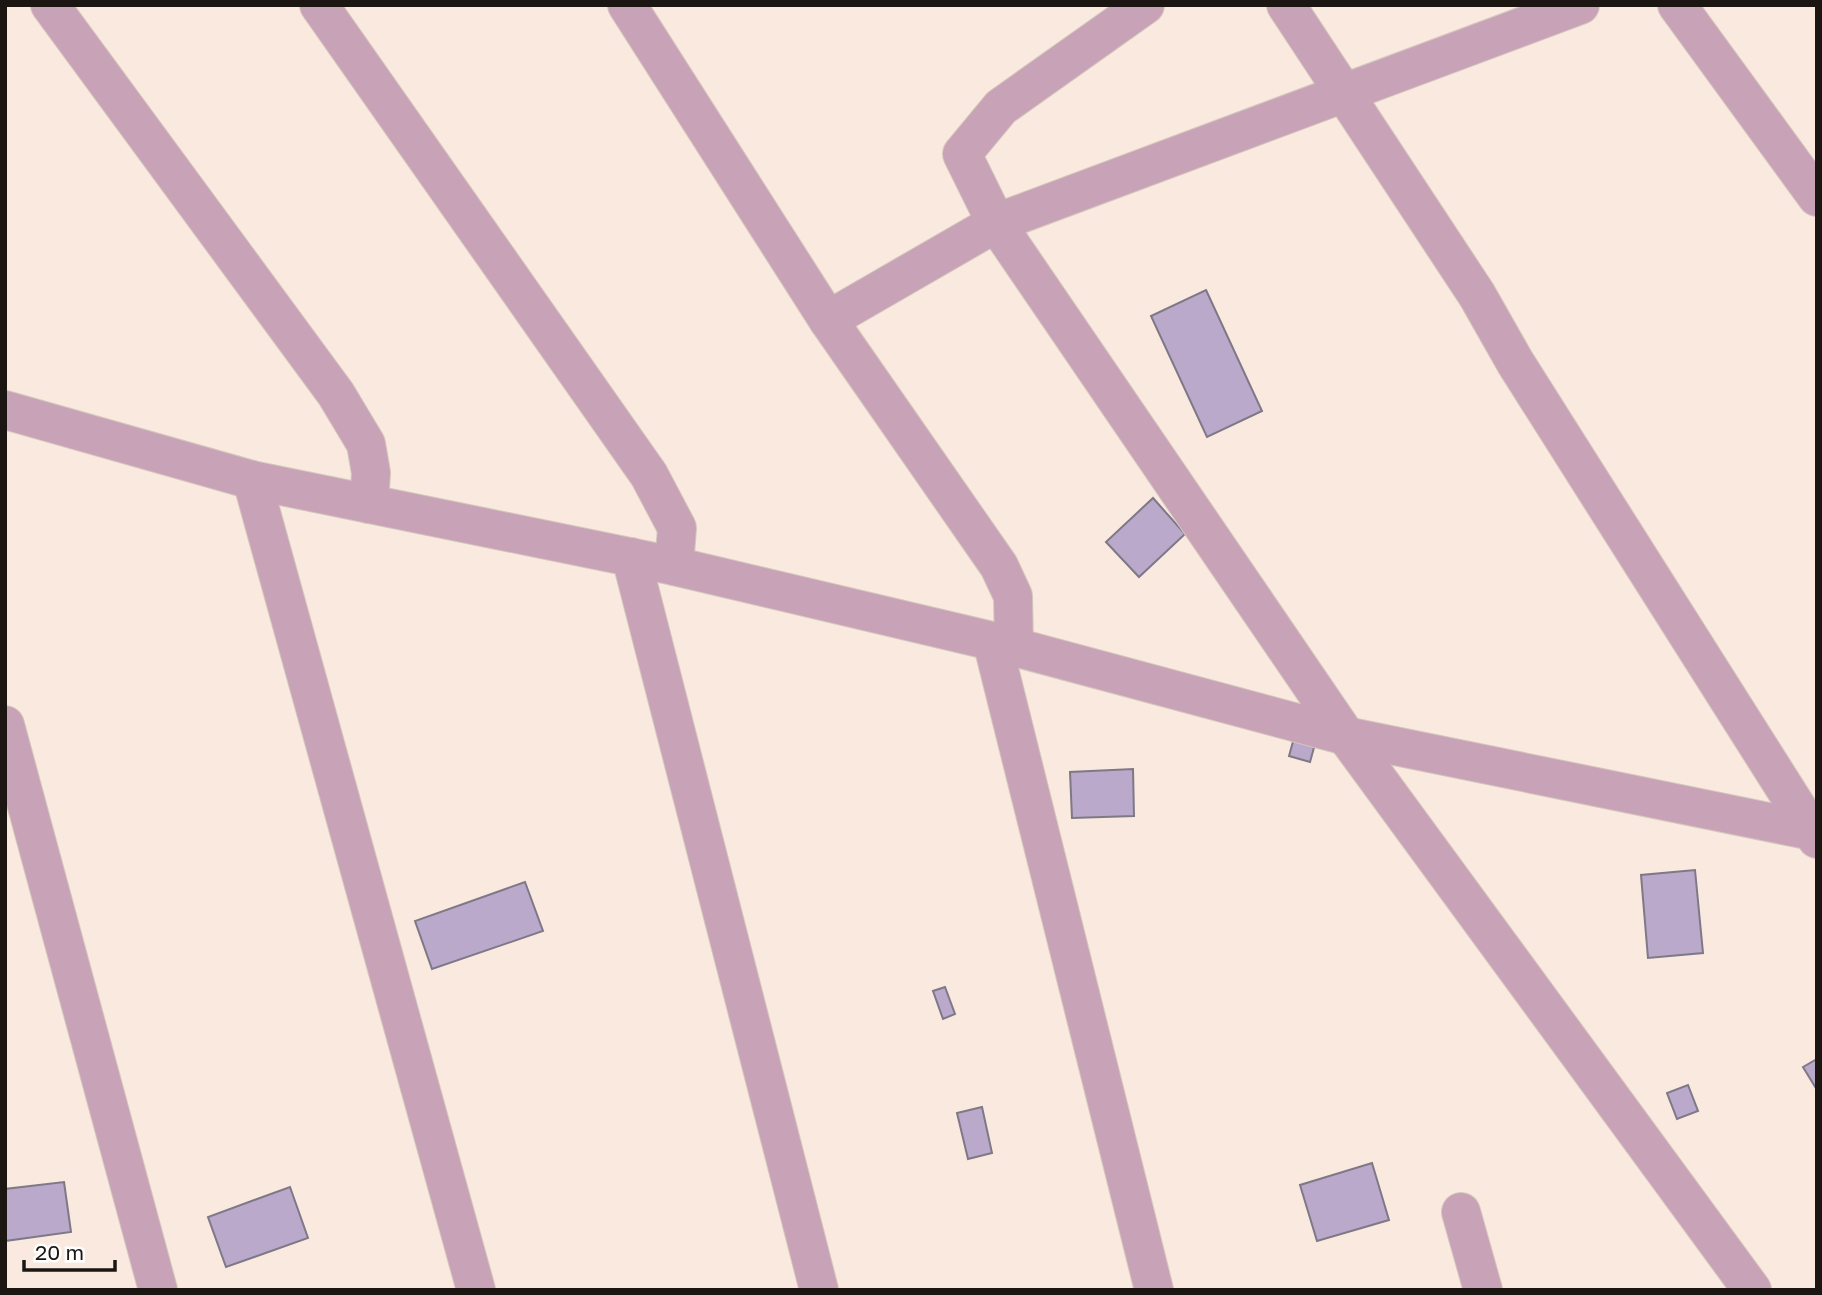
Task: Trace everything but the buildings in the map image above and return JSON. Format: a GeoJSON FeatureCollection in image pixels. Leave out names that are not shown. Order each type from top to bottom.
{"type":"FeatureCollection","features":[{"type":"Feature","properties":{"kind":"street"},"geometry":{"type":"LineString","coordinates":[[50,5],[336,394],[366,443],[371,473],[369,503]]}},
{"type":"Feature","properties":{"kind":"street"},"geometry":{"type":"LineString","coordinates":[[318,5],[649,475],[677,528],[674,566]]}},
{"type":"Feature","properties":{"kind":"street"},"geometry":{"type":"LineString","coordinates":[[627,5],[828,320],[999,566],[1013,596],[1003,644],[1154,1290]]}},
{"type":"Feature","properties":{"kind":"street"},"geometry":{"type":"LineString","coordinates":[[1144,5],[1001,107],[962,154],[996,223],[1346,736],[1752,1290]]}},
{"type":"Feature","properties":{"kind":"street"},"geometry":{"type":"LineString","coordinates":[[1286,5],[1477,295],[1515,362],[1814,835]]}},
{"type":"Feature","properties":{"kind":"street"},"geometry":{"type":"LineString","coordinates":[[828,320],[996,223],[1580,5]]}},
{"type":"Feature","properties":{"kind":"street"},"geometry":{"type":"LineString","coordinates":[[1677,5],[1817,197]]}},
{"type":"Feature","properties":{"kind":"street"},"geometry":{"type":"LineString","coordinates":[[5,410],[252,480],[631,556],[1003,644],[1346,736],[1814,835]]}},
{"type":"Feature","properties":{"kind":"street"},"geometry":{"type":"LineString","coordinates":[[252,480],[476,1290]]}},
{"type":"Feature","properties":{"kind":"street"},"geometry":{"type":"LineString","coordinates":[[631,556],[819,1290]]}},
{"type":"Feature","properties":{"kind":"street"},"geometry":{"type":"LineString","coordinates":[[5,725],[158,1290]]}},
{"type":"Feature","properties":{"kind":"street"},"geometry":{"type":"LineString","coordinates":[[1461,1212],[1483,1290]]}}]}
